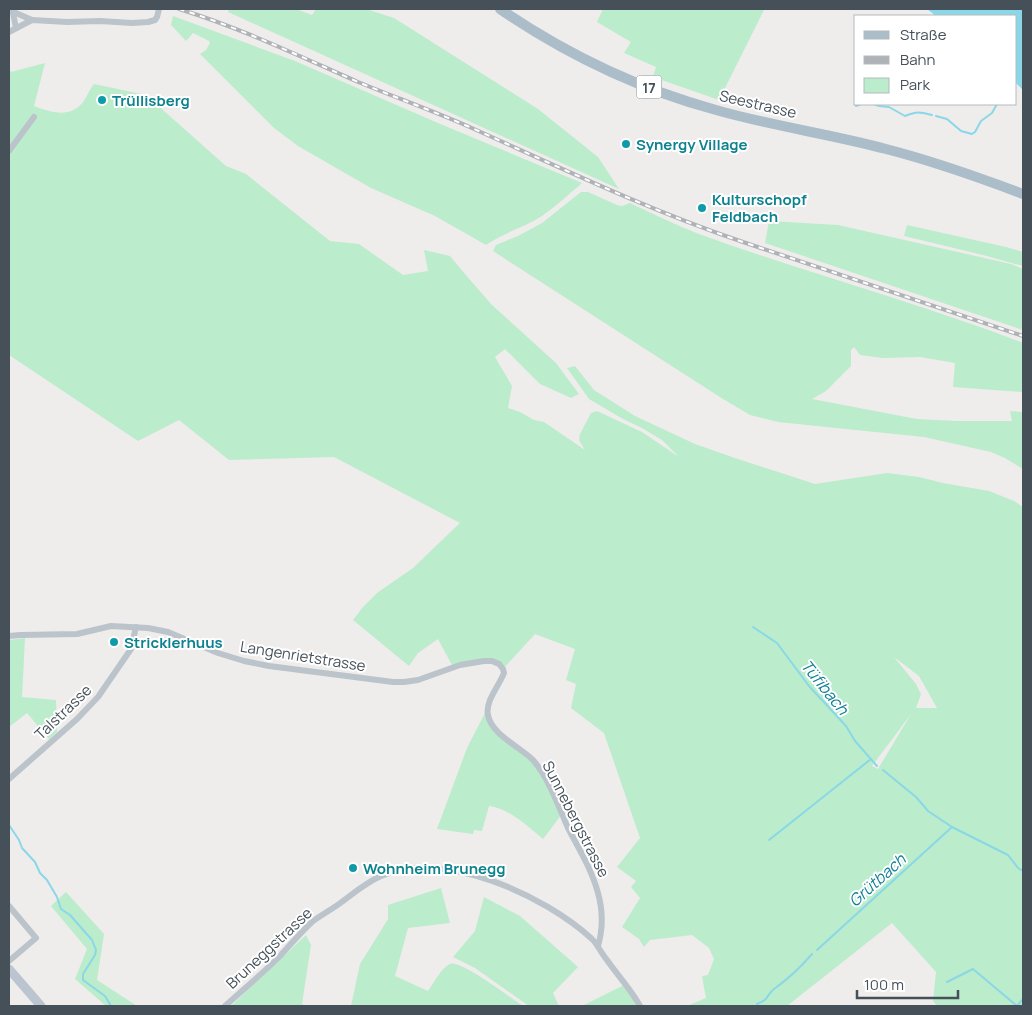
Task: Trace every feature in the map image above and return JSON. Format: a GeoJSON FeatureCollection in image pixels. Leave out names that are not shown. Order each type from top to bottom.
{"type":"FeatureCollection","features":[{"type":"Feature","properties":{"kind":"main road","name":"Seestrasse"},"geometry":{"type":"LineString","coordinates":[[500,9],[569,51],[605,69],[665,93],[716,110],[896,151],[965,172],[1023,194]]}},
{"type":"Feature","properties":{"kind":"main road"},"geometry":{"type":"LineString","coordinates":[[9,969],[41,1006]]}},
{"type":"Feature","properties":{"kind":"street"},"geometry":{"type":"LineString","coordinates":[[11,12],[32,20],[140,23],[155,20],[159,11]]}},
{"type":"Feature","properties":{"kind":"street"},"geometry":{"type":"LineString","coordinates":[[11,12],[16,28]]}},
{"type":"Feature","properties":{"kind":"street"},"geometry":{"type":"LineString","coordinates":[[9,32],[32,20]]}},
{"type":"Feature","properties":{"kind":"street"},"geometry":{"type":"LineString","coordinates":[[9,151],[34,117]]}},
{"type":"Feature","properties":{"kind":"street","name":"Langenrietstrasse"},"geometry":{"type":"LineString","coordinates":[[9,636],[20,634],[77,634],[111,626],[136,627],[161,630],[218,653],[244,661],[393,682],[418,680],[460,665],[479,661],[494,662],[503,669],[503,675],[487,709]]}},
{"type":"Feature","properties":{"kind":"street","name":"Talstrasse"},"geometry":{"type":"LineString","coordinates":[[9,778],[77,719],[98,697],[131,648],[136,627]]}},
{"type":"Feature","properties":{"kind":"street","name":"Sunnebergstrasse"},"geometry":{"type":"LineString","coordinates":[[487,709],[488,718],[496,729],[528,756],[541,771],[588,865],[597,888],[600,904],[602,923],[598,946]]}},
{"type":"Feature","properties":{"kind":"street","name":"Bruneggstrasse"},"geometry":{"type":"LineString","coordinates":[[225,1006],[316,920],[384,874],[403,868],[440,868],[480,877],[513,889],[539,901],[564,916],[598,946]]}},
{"type":"Feature","properties":{"kind":"street"},"geometry":{"type":"LineString","coordinates":[[9,906],[36,938],[9,962]]}},
{"type":"Feature","properties":{"kind":"street"},"geometry":{"type":"LineString","coordinates":[[598,946],[640,1006]]}},
{"type":"Feature","properties":{"kind":"green space"},"geometry":{"type":"Polygon","coordinates":[[[229,9],[296,9],[312,15],[316,9],[366,9],[394,18],[538,109],[598,157],[619,189],[228,12],[229,9]]]}},
{"type":"Feature","properties":{"kind":"green space"},"geometry":{"type":"Polygon","coordinates":[[[603,9],[766,9],[719,100],[653,77],[656,67],[624,53],[631,42],[597,22],[603,9]]]}},
{"type":"Feature","properties":{"kind":"green space"},"geometry":{"type":"Polygon","coordinates":[[[173,16],[295,61],[582,183],[542,216],[486,245],[435,216],[371,188],[298,146],[274,128],[200,54],[206,50],[210,43],[209,41],[193,33],[186,41],[171,25],[173,16]]]}},
{"type":"Feature","properties":{"kind":"green space"},"geometry":{"type":"Polygon","coordinates":[[[45,63],[34,106],[53,112],[72,111],[78,107],[94,84],[146,95],[226,166],[246,174],[330,241],[359,244],[403,275],[428,271],[424,250],[450,256],[491,304],[556,363],[579,394],[571,398],[540,384],[505,349],[495,357],[512,386],[508,408],[534,420],[544,422],[585,450],[579,440],[580,434],[591,413],[597,411],[642,432],[679,457],[662,440],[589,399],[567,368],[575,366],[594,390],[635,416],[695,444],[815,484],[887,473],[919,477],[989,491],[1014,501],[1023,507],[1023,1006],[937,1006],[933,1001],[936,972],[892,923],[787,1006],[687,1006],[706,998],[702,976],[708,975],[714,959],[709,948],[692,935],[650,940],[644,947],[639,939],[622,927],[640,898],[631,887],[636,881],[617,867],[640,838],[604,733],[571,708],[576,684],[566,680],[575,649],[535,634],[503,669],[494,662],[453,667],[438,639],[418,653],[409,666],[353,620],[377,593],[413,568],[460,523],[334,457],[229,460],[179,420],[138,441],[9,355],[9,68],[11,72],[45,63]],[[894,657],[916,684],[921,694],[916,708],[937,708],[919,676],[894,657]],[[911,714],[872,766],[878,769],[911,714]]]}},
{"type":"Feature","properties":{"kind":"green space"},"geometry":{"type":"Polygon","coordinates":[[[581,192],[588,192],[617,205],[622,206],[630,203],[699,234],[943,314],[1023,343],[1023,392],[953,387],[955,363],[920,357],[883,358],[860,355],[854,347],[851,350],[851,366],[826,391],[812,399],[917,419],[1012,421],[1010,411],[1023,412],[1023,469],[991,452],[924,437],[778,422],[750,415],[493,251],[496,245],[542,223],[581,192]]]}},
{"type":"Feature","properties":{"kind":"green space"},"geometry":{"type":"Polygon","coordinates":[[[769,221],[838,225],[1011,264],[1023,269],[1023,330],[765,243],[769,221]]]}},
{"type":"Feature","properties":{"kind":"green space"},"geometry":{"type":"Polygon","coordinates":[[[907,225],[1023,252],[1023,266],[904,236],[907,225]]]}},
{"type":"Feature","properties":{"kind":"green space"},"geometry":{"type":"Polygon","coordinates":[[[25,638],[22,697],[56,700],[57,732],[49,739],[27,713],[9,727],[9,640],[25,638]]]}},
{"type":"Feature","properties":{"kind":"green space"},"geometry":{"type":"Polygon","coordinates":[[[487,709],[492,725],[532,760],[562,814],[543,839],[511,814],[489,806],[482,831],[474,830],[473,834],[437,829],[467,748],[487,709]]]}},
{"type":"Feature","properties":{"kind":"green space"},"geometry":{"type":"Polygon","coordinates":[[[441,888],[450,923],[408,928],[395,976],[428,991],[447,966],[456,964],[475,973],[523,1006],[351,1006],[360,964],[388,919],[388,905],[441,888]]]}},
{"type":"Feature","properties":{"kind":"green space"},"geometry":{"type":"Polygon","coordinates":[[[66,892],[104,934],[97,980],[137,1006],[106,1006],[75,979],[87,949],[51,906],[66,892]]]}},
{"type":"Feature","properties":{"kind":"green space"},"geometry":{"type":"Polygon","coordinates":[[[484,897],[520,916],[578,967],[553,993],[559,1006],[529,1006],[475,968],[453,957],[475,931],[484,897]]]}},
{"type":"Feature","properties":{"kind":"green space"},"geometry":{"type":"Polygon","coordinates":[[[306,935],[311,945],[302,1004],[306,1006],[231,1006],[306,935]]]}},
{"type":"Feature","properties":{"kind":"green space"},"geometry":{"type":"Polygon","coordinates":[[[624,985],[637,1006],[582,1006],[624,985]]]}},
{"type":"Feature","properties":{"kind":"water"},"geometry":{"type":"Polygon","coordinates":[[[927,9],[1023,9],[1023,90],[1017,84],[1017,15],[935,15],[927,9]]]}},
{"type":"Feature","properties":{"kind":"waterway"},"geometry":{"type":"LineString","coordinates":[[876,105],[889,107],[905,116],[919,112],[932,115]]}},
{"type":"Feature","properties":{"kind":"waterway"},"geometry":{"type":"LineString","coordinates":[[936,116],[947,119],[961,131],[972,134],[981,121],[992,113],[996,105]]}},
{"type":"Feature","properties":{"kind":"waterway","name":"Tüfibach"},"geometry":{"type":"LineString","coordinates":[[753,627],[777,643],[809,686],[846,726],[855,741],[877,766]]}},
{"type":"Feature","properties":{"kind":"waterway"},"geometry":{"type":"LineString","coordinates":[[769,840],[871,759]]}},
{"type":"Feature","properties":{"kind":"waterway","name":"Grütbach"},"geometry":{"type":"LineString","coordinates":[[883,770],[916,797],[928,811],[952,827],[1008,855],[1018,868],[1023,871]]}},
{"type":"Feature","properties":{"kind":"waterway"},"geometry":{"type":"LineString","coordinates":[[9,825],[22,848],[35,862],[40,873],[47,880],[57,897],[61,909],[70,915],[92,940],[96,950],[95,955],[83,974],[83,980],[105,996],[111,1006]]}},
{"type":"Feature","properties":{"kind":"waterway","name":"Grütbach"},"geometry":{"type":"LineString","coordinates":[[817,950],[952,827]]}},
{"type":"Feature","properties":{"kind":"waterway","name":"Grütbach"},"geometry":{"type":"LineString","coordinates":[[758,1006],[757,1004],[766,999],[772,991],[794,973],[812,954]]}},
{"type":"Feature","properties":{"kind":"waterway"},"geometry":{"type":"LineString","coordinates":[[947,982],[973,969],[1017,1006],[1023,999]]}},
{"type":"Feature","properties":{"kind":"railway"},"geometry":{"type":"LineString","coordinates":[[179,9],[270,43],[675,217],[743,242],[1023,336]]}},
{"type":"Feature","properties":{"kind":"place","name":"Trüllisberg"},"geometry":{"type":"Point","coordinates":[102,100]}},
{"type":"Feature","properties":{"kind":"place","name":"Synergy Village"},"geometry":{"type":"Point","coordinates":[626,144]}},
{"type":"Feature","properties":{"kind":"place","name":"Kulturschopf Feldbach"},"geometry":{"type":"Point","coordinates":[702,208]}},
{"type":"Feature","properties":{"kind":"place","name":"Stricklerhuus"},"geometry":{"type":"Point","coordinates":[114,642]}},
{"type":"Feature","properties":{"kind":"place","name":"Wohnheim Brunegg"},"geometry":{"type":"Point","coordinates":[353,868]}}]}
